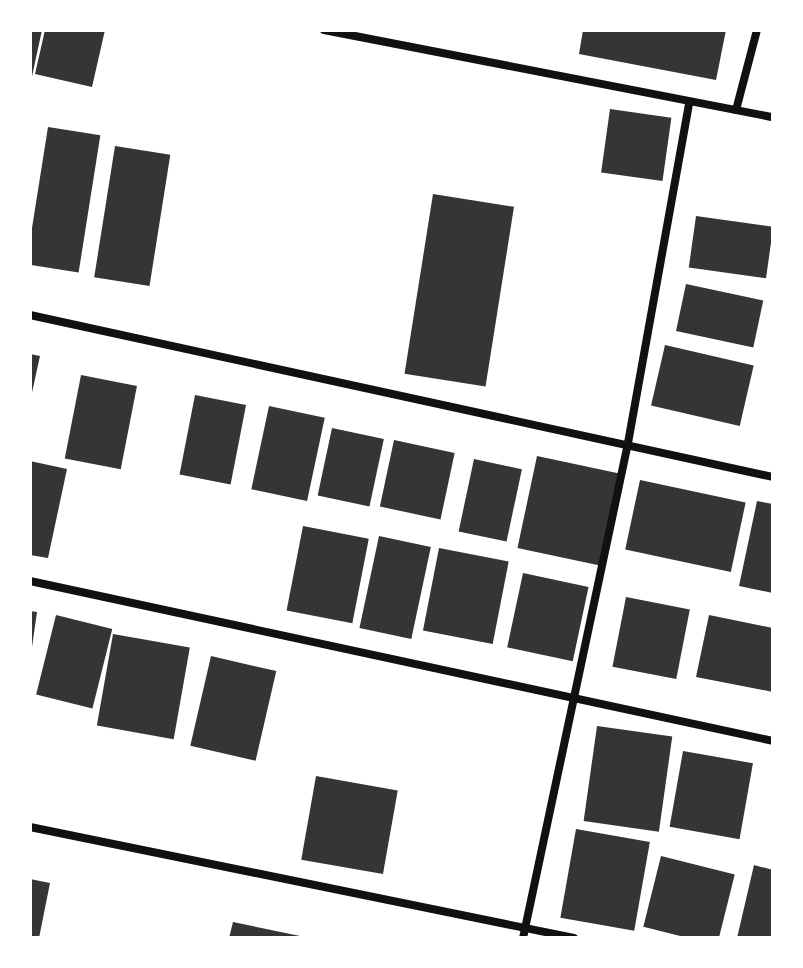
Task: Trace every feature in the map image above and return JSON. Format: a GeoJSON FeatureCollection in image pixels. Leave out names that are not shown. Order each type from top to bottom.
{"type":"FeatureCollection","features":[{"type":"Feature","properties":{"kind":"street"},"geometry":{"type":"LineString","coordinates":[[324,30],[773,117]]}},
{"type":"Feature","properties":{"kind":"street"},"geometry":{"type":"LineString","coordinates":[[736,110],[757,30]]}},
{"type":"Feature","properties":{"kind":"street"},"geometry":{"type":"LineString","coordinates":[[523,938],[628,443],[689,103]]}},
{"type":"Feature","properties":{"kind":"street"},"geometry":{"type":"LineString","coordinates":[[30,315],[773,477]]}},
{"type":"Feature","properties":{"kind":"street"},"geometry":{"type":"LineString","coordinates":[[30,581],[773,741]]}},
{"type":"Feature","properties":{"kind":"street"},"geometry":{"type":"LineString","coordinates":[[30,827],[574,938]]}},
{"type":"Feature","properties":{"kind":"building"},"geometry":{"type":"Polygon","coordinates":[[[30,30],[42,30],[31,81],[30,81],[30,30]]]}},
{"type":"Feature","properties":{"kind":"building"},"geometry":{"type":"Polygon","coordinates":[[[45,30],[105,30],[92,87],[35,74],[45,30]]]}},
{"type":"Feature","properties":{"kind":"building"},"geometry":{"type":"Polygon","coordinates":[[[583,30],[726,30],[716,80],[579,54],[583,30]]]}},
{"type":"Feature","properties":{"kind":"building"},"geometry":{"type":"Polygon","coordinates":[[[610,109],[671,118],[662,181],[601,172],[610,109]]]}},
{"type":"Feature","properties":{"kind":"building"},"geometry":{"type":"Polygon","coordinates":[[[48,127],[100,135],[79,273],[30,265],[30,241],[48,127]]]}},
{"type":"Feature","properties":{"kind":"building"},"geometry":{"type":"Polygon","coordinates":[[[115,146],[170,155],[150,286],[94,277],[115,146]]]}},
{"type":"Feature","properties":{"kind":"building"},"geometry":{"type":"Polygon","coordinates":[[[433,194],[514,207],[486,387],[405,374],[433,194]]]}},
{"type":"Feature","properties":{"kind":"building"},"geometry":{"type":"Polygon","coordinates":[[[696,216],[773,227],[766,278],[689,267],[696,216]]]}},
{"type":"Feature","properties":{"kind":"building"},"geometry":{"type":"Polygon","coordinates":[[[686,284],[763,300],[753,347],[676,331],[686,284]]]}},
{"type":"Feature","properties":{"kind":"building"},"geometry":{"type":"Polygon","coordinates":[[[665,345],[754,365],[740,426],[651,405],[665,345]]]}},
{"type":"Feature","properties":{"kind":"building"},"geometry":{"type":"Polygon","coordinates":[[[30,354],[40,356],[31,397],[30,397],[30,354]]]}},
{"type":"Feature","properties":{"kind":"building"},"geometry":{"type":"Polygon","coordinates":[[[81,375],[137,386],[121,469],[65,458],[81,375]]]}},
{"type":"Feature","properties":{"kind":"building"},"geometry":{"type":"Polygon","coordinates":[[[195,395],[246,405],[231,484],[180,475],[195,395]]]}},
{"type":"Feature","properties":{"kind":"building"},"geometry":{"type":"Polygon","coordinates":[[[269,406],[325,418],[307,501],[251,489],[269,406]]]}},
{"type":"Feature","properties":{"kind":"building"},"geometry":{"type":"Polygon","coordinates":[[[332,428],[384,439],[369,507],[318,495],[332,428]]]}},
{"type":"Feature","properties":{"kind":"building"},"geometry":{"type":"Polygon","coordinates":[[[394,440],[455,453],[441,519],[380,507],[394,440]]]}},
{"type":"Feature","properties":{"kind":"building"},"geometry":{"type":"Polygon","coordinates":[[[537,456],[618,473],[599,565],[517,548],[537,456]]]}},
{"type":"Feature","properties":{"kind":"building"},"geometry":{"type":"Polygon","coordinates":[[[474,459],[522,469],[507,542],[459,531],[474,459]]]}},
{"type":"Feature","properties":{"kind":"building"},"geometry":{"type":"Polygon","coordinates":[[[30,461],[67,469],[48,558],[30,555],[30,461]]]}},
{"type":"Feature","properties":{"kind":"building"},"geometry":{"type":"Polygon","coordinates":[[[640,480],[746,502],[731,572],[625,549],[640,480]]]}},
{"type":"Feature","properties":{"kind":"building"},"geometry":{"type":"Polygon","coordinates":[[[757,501],[773,504],[773,593],[739,586],[757,501]]]}},
{"type":"Feature","properties":{"kind":"building"},"geometry":{"type":"Polygon","coordinates":[[[303,526],[369,539],[352,623],[287,610],[303,526]]]}},
{"type":"Feature","properties":{"kind":"building"},"geometry":{"type":"Polygon","coordinates":[[[379,536],[431,547],[411,639],[359,628],[379,536]]]}},
{"type":"Feature","properties":{"kind":"building"},"geometry":{"type":"Polygon","coordinates":[[[439,548],[509,562],[493,644],[423,630],[439,548]]]}},
{"type":"Feature","properties":{"kind":"building"},"geometry":{"type":"Polygon","coordinates":[[[523,573],[589,587],[573,661],[507,647],[523,573]]]}},
{"type":"Feature","properties":{"kind":"building"},"geometry":{"type":"Polygon","coordinates":[[[626,597],[690,609],[676,679],[612,667],[626,597]]]}},
{"type":"Feature","properties":{"kind":"building"},"geometry":{"type":"Polygon","coordinates":[[[30,611],[37,612],[32,647],[30,647],[30,611]]]}},
{"type":"Feature","properties":{"kind":"building"},"geometry":{"type":"Polygon","coordinates":[[[56,615],[112,629],[92,709],[36,695],[56,615]]]}},
{"type":"Feature","properties":{"kind":"building"},"geometry":{"type":"Polygon","coordinates":[[[709,615],[773,628],[773,692],[696,677],[709,615]]]}},
{"type":"Feature","properties":{"kind":"building"},"geometry":{"type":"Polygon","coordinates":[[[113,634],[190,648],[174,739],[97,726],[113,634]]]}},
{"type":"Feature","properties":{"kind":"building"},"geometry":{"type":"Polygon","coordinates":[[[211,656],[276,671],[256,761],[190,746],[211,656]]]}},
{"type":"Feature","properties":{"kind":"building"},"geometry":{"type":"Polygon","coordinates":[[[597,726],[672,737],[659,832],[584,821],[597,726]]]}},
{"type":"Feature","properties":{"kind":"building"},"geometry":{"type":"Polygon","coordinates":[[[683,751],[753,763],[740,839],[670,827],[683,751]]]}},
{"type":"Feature","properties":{"kind":"building"},"geometry":{"type":"Polygon","coordinates":[[[316,776],[398,790],[383,874],[301,860],[316,776]]]}},
{"type":"Feature","properties":{"kind":"building"},"geometry":{"type":"Polygon","coordinates":[[[576,829],[650,842],[634,931],[560,918],[576,829]]]}},
{"type":"Feature","properties":{"kind":"building"},"geometry":{"type":"Polygon","coordinates":[[[661,856],[735,874],[719,938],[688,938],[643,927],[661,856]]]}},
{"type":"Feature","properties":{"kind":"building"},"geometry":{"type":"Polygon","coordinates":[[[754,865],[773,870],[773,938],[737,938],[754,865]]]}},
{"type":"Feature","properties":{"kind":"building"},"geometry":{"type":"Polygon","coordinates":[[[30,879],[50,883],[39,938],[30,938],[30,879]]]}},
{"type":"Feature","properties":{"kind":"building"},"geometry":{"type":"Polygon","coordinates":[[[233,922],[305,937],[305,938],[229,938],[233,922]]]}}]}
